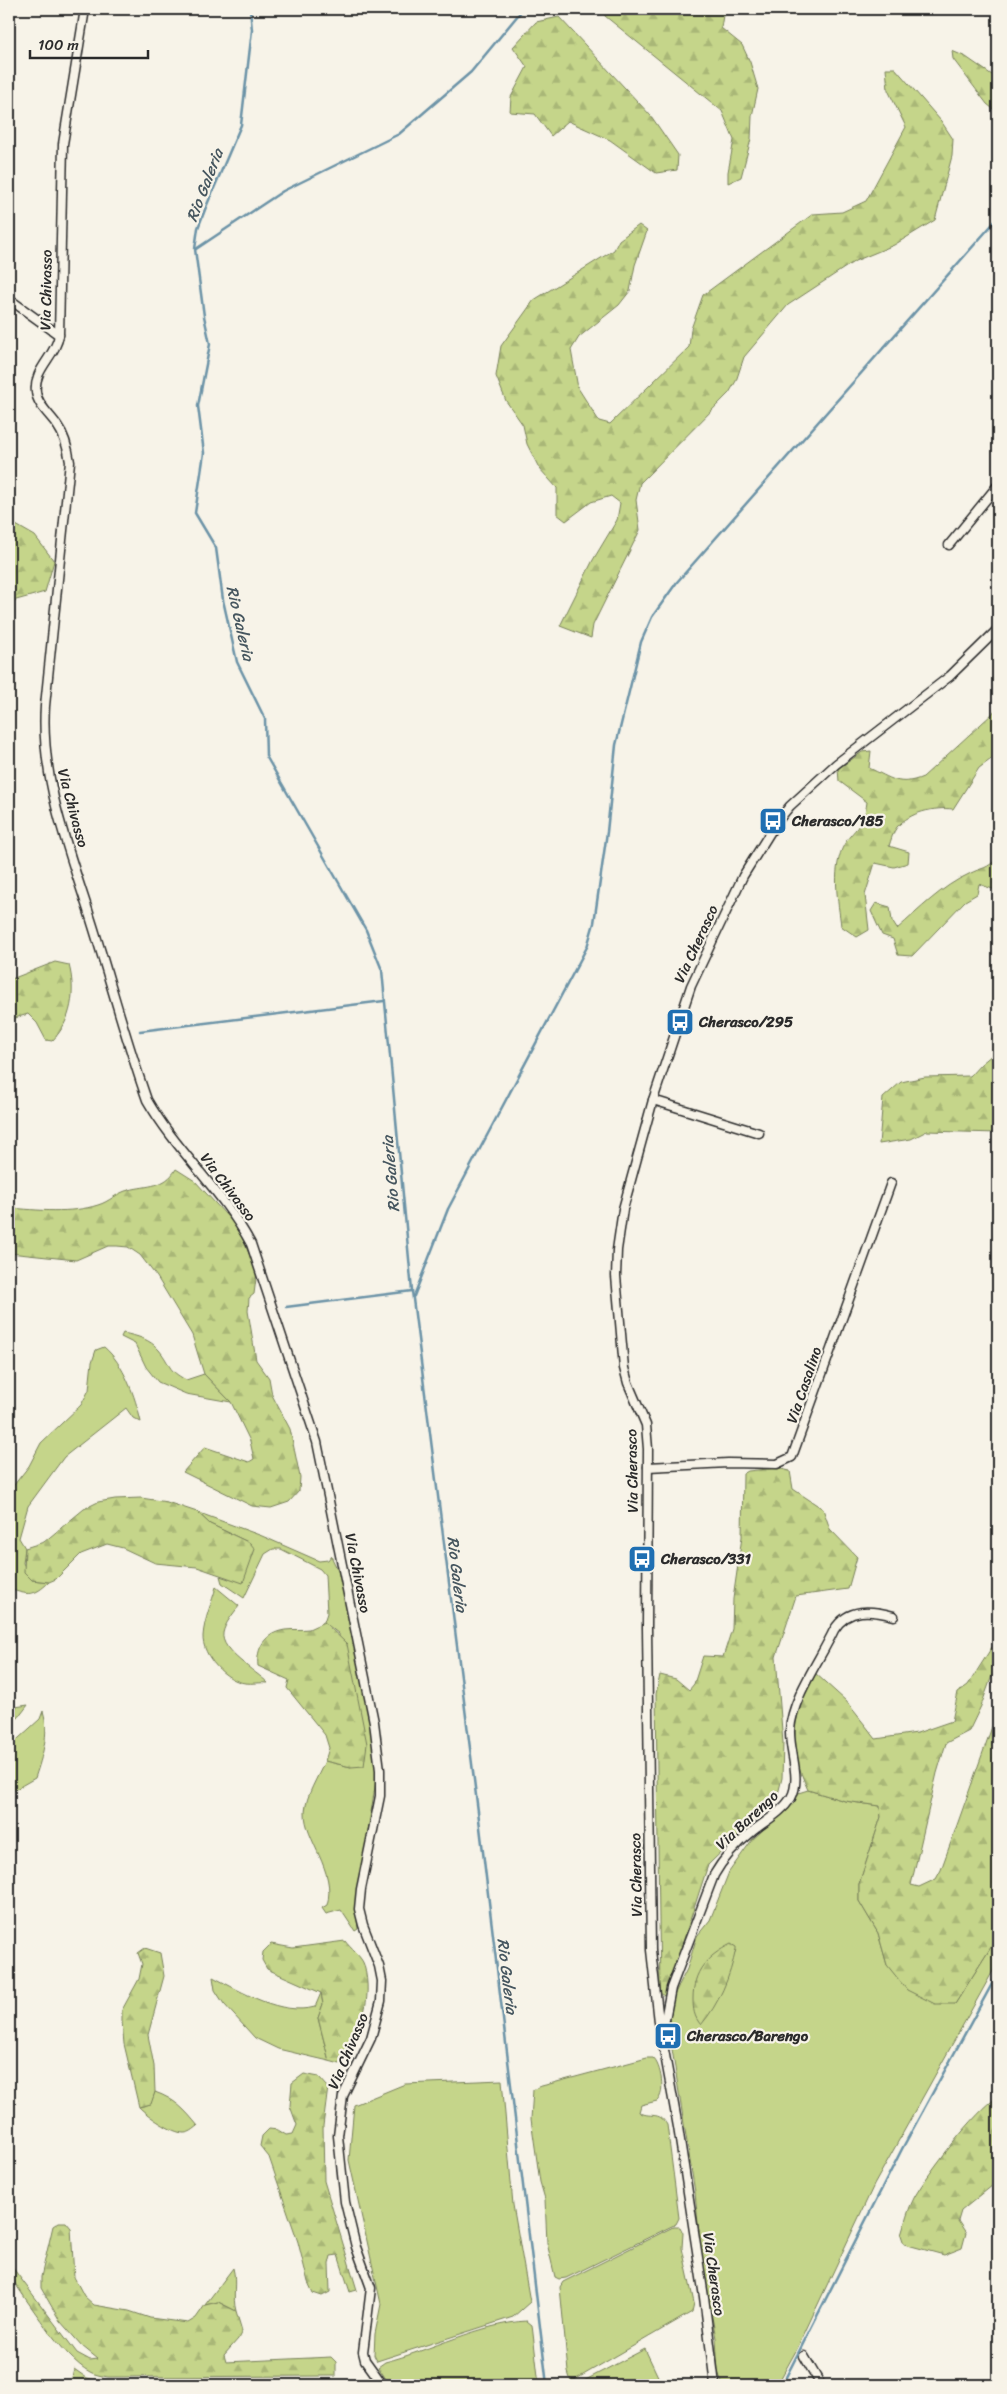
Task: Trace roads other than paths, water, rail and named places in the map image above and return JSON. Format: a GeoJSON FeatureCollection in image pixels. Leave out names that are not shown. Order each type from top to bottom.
{"type":"FeatureCollection","features":[{"type":"Feature","properties":{"kind":"street","name":"Via Chivasso"},"geometry":{"type":"LineString","coordinates":[[85,9],[63,144],[59,335],[57,347],[39,374],[36,392],[41,403],[65,438],[70,462],[44,713],[44,742],[49,774],[70,851],[147,1100],[161,1124],[235,1215],[251,1244],[286,1344],[317,1442],[374,1722],[380,1770],[380,1796],[361,1889],[359,1909],[363,1925],[379,1966],[382,1990],[379,2012],[370,2038],[343,2096],[338,2136],[346,2202],[356,2247],[370,2288],[363,2352],[366,2360],[383,2385]]}},
{"type":"Feature","properties":{"kind":"street"},"geometry":{"type":"LineString","coordinates":[[9,299],[59,335]]}},
{"type":"Feature","properties":{"kind":"street"},"geometry":{"type":"LineString","coordinates":[[950,545],[998,485]]}},
{"type":"Feature","properties":{"kind":"street","name":"Via Cherasco"},"geometry":{"type":"LineString","coordinates":[[715,2385],[704,2297],[662,2037],[651,1950],[647,1618],[648,1467],[646,1425],[628,1383],[624,1368],[616,1276],[623,1209],[653,1100],[694,978],[743,876],[776,823],[805,791],[830,769],[950,676],[998,629]]}},
{"type":"Feature","properties":{"kind":"street"},"geometry":{"type":"LineString","coordinates":[[653,1100],[759,1133]]}},
{"type":"Feature","properties":{"kind":"street","name":"Via Casalino"},"geometry":{"type":"LineString","coordinates":[[648,1467],[728,1463],[777,1464],[786,1462],[792,1457],[891,1184]]}},
{"type":"Feature","properties":{"kind":"street","name":"Via Barengo"},"geometry":{"type":"LineString","coordinates":[[662,2037],[670,1988],[720,1864],[734,1848],[776,1815],[792,1797],[795,1778],[790,1740],[793,1715],[834,1630],[842,1619],[854,1613],[874,1612],[894,1616]]}},
{"type":"Feature","properties":{"kind":"street"},"geometry":{"type":"LineString","coordinates":[[804,2356],[821,2385]]}},
{"type":"Feature","properties":{"kind":"waterway","name":"Rio Galeria"},"geometry":{"type":"LineString","coordinates":[[250,9],[252,30],[241,125],[198,228],[195,249],[204,316],[210,344],[198,406],[204,453],[195,513],[216,548],[223,600],[237,662],[265,719],[266,756],[366,930],[382,970],[412,1291],[480,1827],[547,2385]]}},
{"type":"Feature","properties":{"kind":"waterway"},"geometry":{"type":"LineString","coordinates":[[196,249],[283,191],[399,134],[471,72],[523,9]]}},
{"type":"Feature","properties":{"kind":"waterway"},"geometry":{"type":"LineString","coordinates":[[414,1296],[448,1209],[587,947],[594,923],[607,832],[616,745],[641,642],[652,617],[677,582],[998,218]]}},
{"type":"Feature","properties":{"kind":"waterway"},"geometry":{"type":"LineString","coordinates":[[140,1031],[384,1001]]}},
{"type":"Feature","properties":{"kind":"waterway"},"geometry":{"type":"LineString","coordinates":[[286,1307],[412,1291]]}},
{"type":"Feature","properties":{"kind":"waterway"},"geometry":{"type":"LineString","coordinates":[[782,2385],[902,2149],[998,1973]]}},
{"type":"Feature","properties":{"kind":"place","name":"Cherasco/185"},"geometry":{"type":"Point","coordinates":[773,821]}},
{"type":"Feature","properties":{"kind":"place","name":"Cherasco/295"},"geometry":{"type":"Point","coordinates":[680,1022]}},
{"type":"Feature","properties":{"kind":"place","name":"Cherasco/331"},"geometry":{"type":"Point","coordinates":[642,1559]}},
{"type":"Feature","properties":{"kind":"place","name":"Cherasco/Barengo"},"geometry":{"type":"Point","coordinates":[668,2036]}}]}
